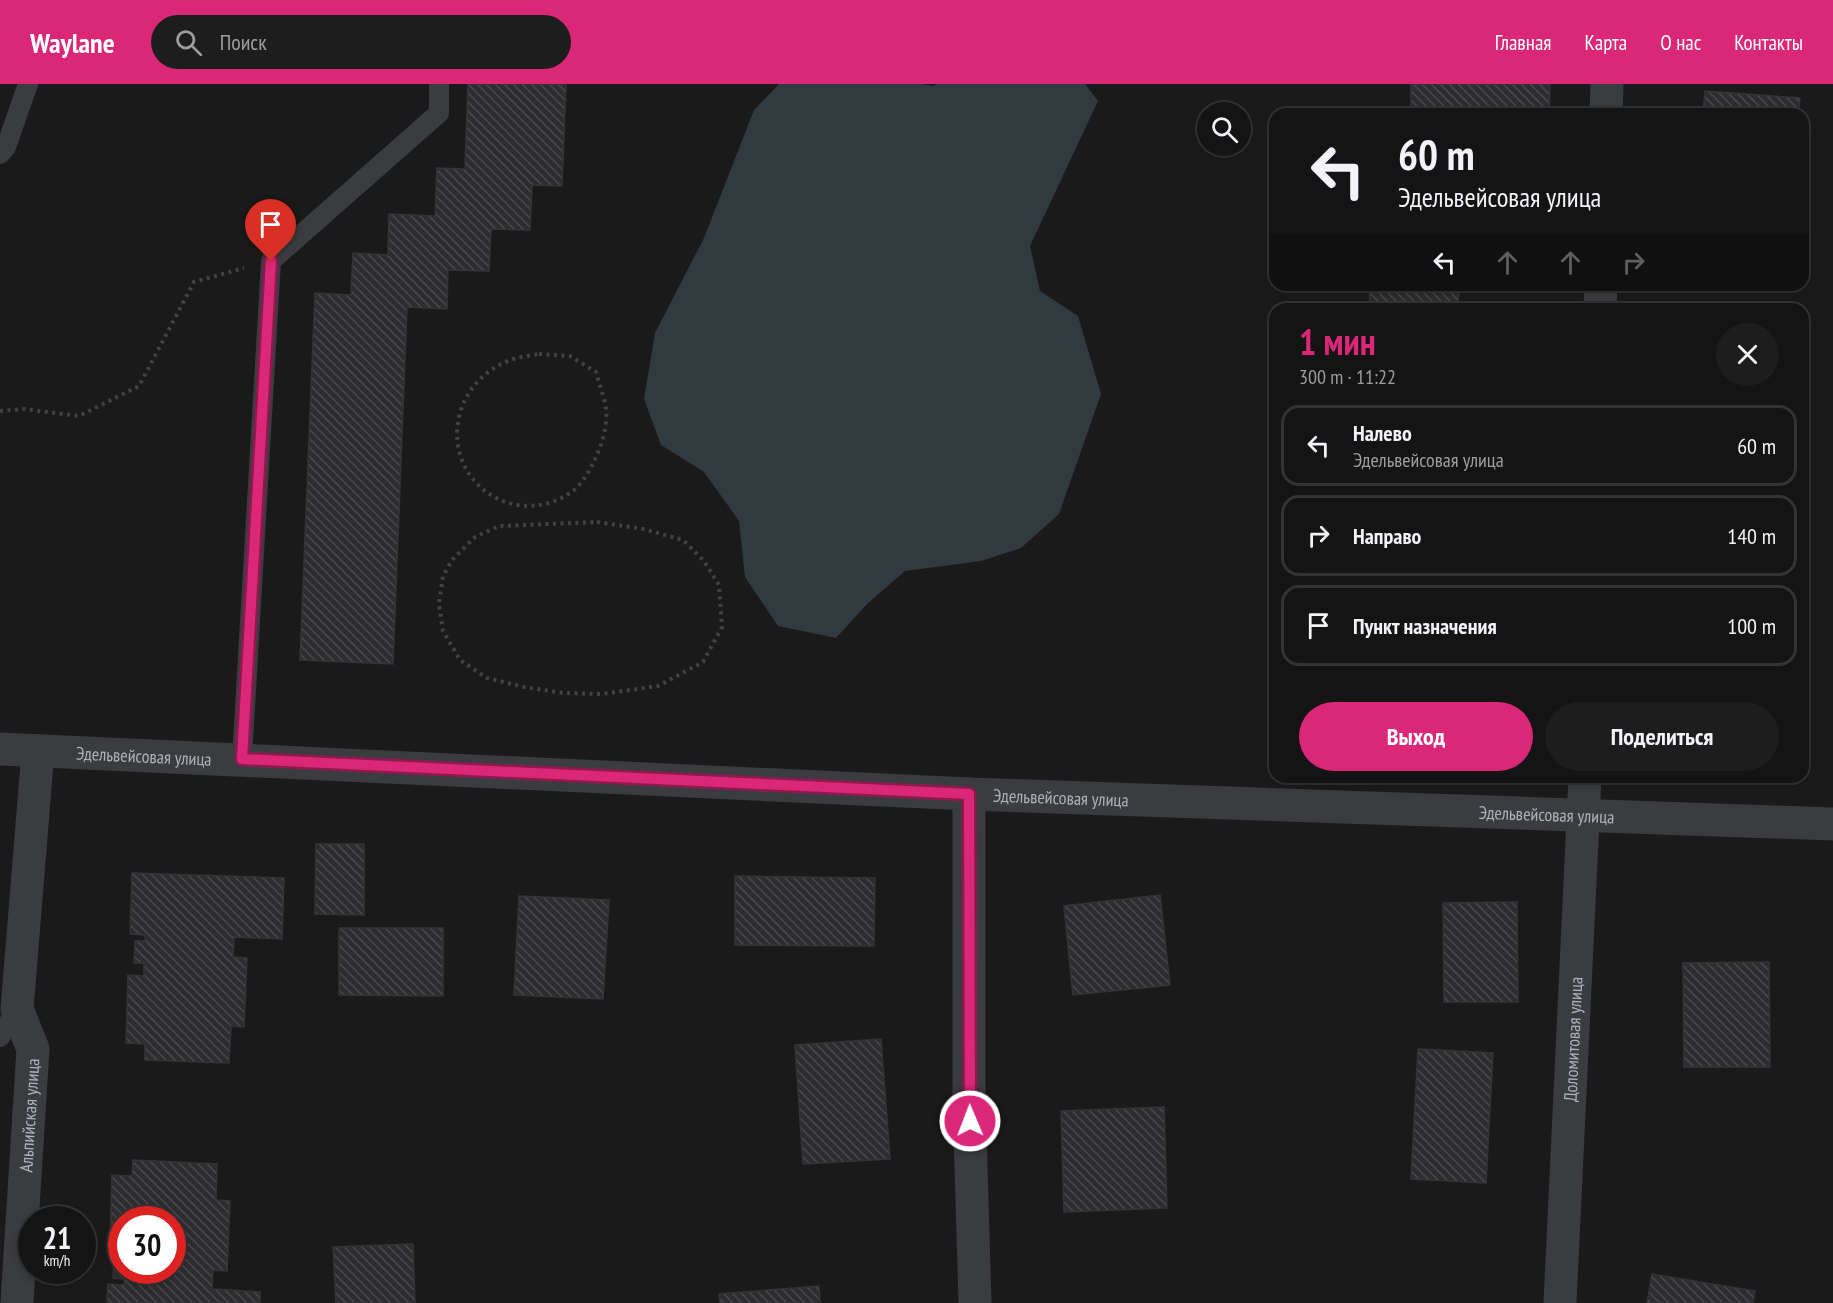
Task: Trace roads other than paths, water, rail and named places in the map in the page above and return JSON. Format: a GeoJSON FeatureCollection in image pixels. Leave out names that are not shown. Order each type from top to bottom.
{"type":"FeatureCollection","features":[{"type":"Feature","properties":{"kind":"street"},"geometry":{"type":"LineString","coordinates":[[1606,108],[1607,84]]}},
{"type":"Feature","properties":{"kind":"street","name":"Эдельвейсовая улица"},"geometry":{"type":"LineString","coordinates":[[0,749],[969,794],[1833,824]]}},
{"type":"Feature","properties":{"kind":"street","name":"Альпийская улица"},"geometry":{"type":"LineString","coordinates":[[17,1303],[33,1049],[17,1009],[38,751]]}},
{"type":"Feature","properties":{"kind":"street","name":"Доломитовая улица"},"geometry":{"type":"LineString","coordinates":[[1560,1303],[1585,783]]}},
{"type":"Feature","properties":{"kind":"street"},"geometry":{"type":"LineString","coordinates":[[969,794],[969,1098],[975,1303]]}},
{"type":"Feature","properties":{"kind":"lane"},"geometry":{"type":"LineString","coordinates":[[0,154],[6,147],[28,84]]}},
{"type":"Feature","properties":{"kind":"lane"},"geometry":{"type":"LineString","coordinates":[[242,759],[271,261],[439,113],[439,84]]}},
{"type":"Feature","properties":{"kind":"lane"},"geometry":{"type":"LineString","coordinates":[[0,1037],[17,1009]]}}]}
